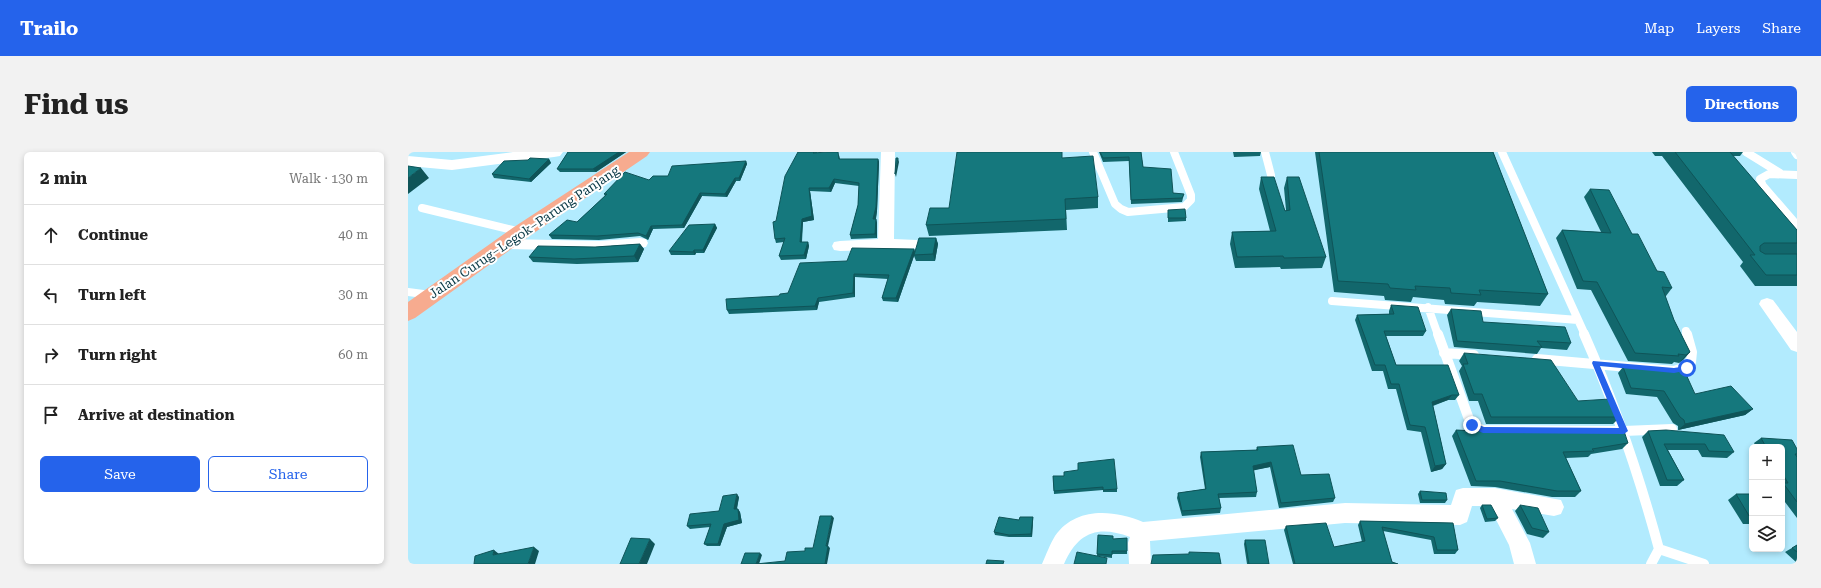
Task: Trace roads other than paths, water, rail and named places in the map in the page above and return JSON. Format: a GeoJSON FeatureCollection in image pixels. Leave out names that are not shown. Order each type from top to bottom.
{"type":"FeatureCollection","features":[{"type":"Feature","properties":{"kind":"main road","name":"Jalan Curug–Legok–Parung Panjang"},"geometry":{"type":"LineString","coordinates":[[408,313],[431,295],[521,232],[641,152]]}},
{"type":"Feature","properties":{"kind":"street"},"geometry":{"type":"LineString","coordinates":[[408,161],[439,165],[470,164],[554,152]]}},
{"type":"Feature","properties":{"kind":"street"},"geometry":{"type":"LineString","coordinates":[[885,244],[887,236],[888,152]]}},
{"type":"Feature","properties":{"kind":"street"},"geometry":{"type":"LineString","coordinates":[[504,244],[599,246],[640,243]]}},
{"type":"Feature","properties":{"kind":"street"},"geometry":{"type":"LineString","coordinates":[[840,246],[911,244]]}},
{"type":"Feature","properties":{"kind":"street"},"geometry":{"type":"LineString","coordinates":[[1768,304],[1797,345]]}},
{"type":"Feature","properties":{"kind":"street"},"geometry":{"type":"LineString","coordinates":[[1053,564],[1065,540],[1080,527],[1103,521],[1122,523],[1143,532],[1345,513],[1460,515],[1463,497],[1495,497],[1554,507]]}},
{"type":"Feature","properties":{"kind":"street"},"geometry":{"type":"LineString","coordinates":[[1495,497],[1519,543],[1525,564]]}},
{"type":"Feature","properties":{"kind":"street"},"geometry":{"type":"LineString","coordinates":[[1140,564],[1140,543],[1143,532]]}},
{"type":"Feature","properties":{"kind":"lane"},"geometry":{"type":"LineString","coordinates":[[1093,152],[1115,204],[1128,212],[1184,207],[1188,204],[1191,195],[1174,152]]}},
{"type":"Feature","properties":{"kind":"lane"},"geometry":{"type":"LineString","coordinates":[[1265,152],[1271,175]]}},
{"type":"Feature","properties":{"kind":"lane"},"geometry":{"type":"LineString","coordinates":[[1502,152],[1578,320],[1624,431],[1650,513],[1659,549],[1651,564]]}},
{"type":"Feature","properties":{"kind":"lane"},"geometry":{"type":"LineString","coordinates":[[1746,152],[1780,174]]}},
{"type":"Feature","properties":{"kind":"lane"},"geometry":{"type":"LineString","coordinates":[[1797,175],[1769,174],[1760,179],[1763,186],[1797,225]]}},
{"type":"Feature","properties":{"kind":"lane"},"geometry":{"type":"LineString","coordinates":[[422,208],[521,232]]}},
{"type":"Feature","properties":{"kind":"lane"},"geometry":{"type":"LineString","coordinates":[[408,292],[431,295]]}},
{"type":"Feature","properties":{"kind":"lane"},"geometry":{"type":"LineString","coordinates":[[1332,301],[1428,307],[1578,320]]}},
{"type":"Feature","properties":{"kind":"lane"},"geometry":{"type":"LineString","coordinates":[[1428,307],[1470,422],[1474,427],[1483,430],[1672,430]]}},
{"type":"Feature","properties":{"kind":"lane"},"geometry":{"type":"LineString","coordinates":[[1527,359],[1596,363],[1674,371],[1687,368],[1691,365],[1693,359],[1686,331]]}},
{"type":"Feature","properties":{"kind":"lane"},"geometry":{"type":"LineString","coordinates":[[1444,353],[1482,355]]}},
{"type":"Feature","properties":{"kind":"lane"},"geometry":{"type":"LineString","coordinates":[[1659,549],[1704,564]]}}]}
